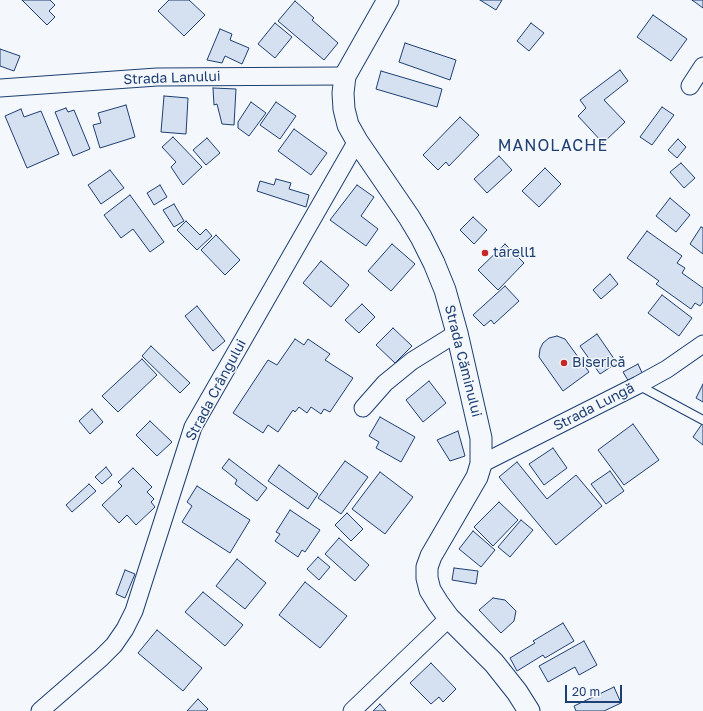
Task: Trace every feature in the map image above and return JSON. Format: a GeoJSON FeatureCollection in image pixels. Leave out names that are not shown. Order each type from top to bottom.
{"type":"FeatureCollection","features":[{"type":"Feature","properties":{"kind":"street","name":"Strada Căminului"},"geometry":{"type":"LineString","coordinates":[[388,0],[345,76],[343,93],[344,109],[348,125],[357,141],[421,237],[445,290],[457,333],[481,438],[481,464],[477,477],[431,556],[427,567],[427,578],[430,590],[438,604],[494,663],[517,692],[529,711]]}},
{"type":"Feature","properties":{"kind":"street"},"geometry":{"type":"LineString","coordinates":[[690,86],[703,66]]}},
{"type":"Feature","properties":{"kind":"street","name":"Strada Lanului"},"geometry":{"type":"LineString","coordinates":[[0,88],[157,77],[345,76]]}},
{"type":"Feature","properties":{"kind":"street","name":"Strada Crângului"},"geometry":{"type":"LineString","coordinates":[[47,706],[101,658],[114,645],[125,629],[134,610],[141,589],[192,427],[357,141]]}},
{"type":"Feature","properties":{"kind":"street"},"geometry":{"type":"LineString","coordinates":[[363,408],[385,383],[412,361],[457,333]]}},
{"type":"Feature","properties":{"kind":"street","name":"Strada Lungă"},"geometry":{"type":"LineString","coordinates":[[481,464],[638,385],[667,369],[703,344]]}},
{"type":"Feature","properties":{"kind":"street"},"geometry":{"type":"LineString","coordinates":[[352,711],[450,618]]}},
{"type":"Feature","properties":{"kind":"lane"},"geometry":{"type":"LineString","coordinates":[[638,385],[703,420]]}},
{"type":"Feature","properties":{"kind":"building"},"geometry":{"type":"Polygon","coordinates":[[[22,0],[50,0],[55,5],[49,11],[55,17],[47,25],[22,0]]]}},
{"type":"Feature","properties":{"kind":"building"},"geometry":{"type":"Polygon","coordinates":[[[169,0],[189,0],[205,15],[184,36],[158,11],[169,0]]]}},
{"type":"Feature","properties":{"kind":"building"},"geometry":{"type":"Polygon","coordinates":[[[480,0],[502,0],[496,10],[480,0]]]}},
{"type":"Feature","properties":{"kind":"building"},"geometry":{"type":"Polygon","coordinates":[[[692,0],[703,0],[703,8],[692,0]]]}},
{"type":"Feature","properties":{"kind":"building"},"geometry":{"type":"Polygon","coordinates":[[[295,1],[314,18],[312,20],[338,43],[324,60],[278,21],[295,1]]]}},
{"type":"Feature","properties":{"kind":"building"},"geometry":{"type":"Polygon","coordinates":[[[653,15],[687,39],[671,61],[637,37],[653,15]]]}},
{"type":"Feature","properties":{"kind":"building"},"geometry":{"type":"Polygon","coordinates":[[[275,23],[292,37],[275,58],[258,44],[275,23]]]}},
{"type":"Feature","properties":{"kind":"building"},"geometry":{"type":"Polygon","coordinates":[[[531,23],[544,33],[529,51],[517,41],[531,23]]]}},
{"type":"Feature","properties":{"kind":"building"},"geometry":{"type":"Polygon","coordinates":[[[220,29],[232,34],[230,40],[249,48],[242,64],[225,56],[222,63],[207,60],[220,29]]]}},
{"type":"Feature","properties":{"kind":"building"},"geometry":{"type":"Polygon","coordinates":[[[405,43],[456,60],[450,80],[399,62],[405,43]]]}},
{"type":"Feature","properties":{"kind":"building"},"geometry":{"type":"Polygon","coordinates":[[[0,49],[20,56],[14,71],[0,66],[0,49]]]}},
{"type":"Feature","properties":{"kind":"building"},"geometry":{"type":"Polygon","coordinates":[[[620,70],[628,81],[604,100],[625,122],[603,143],[578,116],[586,108],[580,100],[620,70]]]}},
{"type":"Feature","properties":{"kind":"building"},"geometry":{"type":"Polygon","coordinates":[[[381,71],[442,89],[437,107],[376,89],[381,71]]]}},
{"type":"Feature","properties":{"kind":"building"},"geometry":{"type":"Polygon","coordinates":[[[213,88],[236,89],[234,125],[222,124],[217,104],[214,105],[213,88]]]}},
{"type":"Feature","properties":{"kind":"building"},"geometry":{"type":"Polygon","coordinates":[[[164,96],[188,98],[186,134],[161,132],[164,96]]]}},
{"type":"Feature","properties":{"kind":"building"},"geometry":{"type":"Polygon","coordinates":[[[251,102],[266,113],[249,136],[238,128],[238,122],[251,102]]]}},
{"type":"Feature","properties":{"kind":"building"},"geometry":{"type":"Polygon","coordinates":[[[276,102],[296,116],[280,139],[260,125],[276,102]]]}},
{"type":"Feature","properties":{"kind":"building"},"geometry":{"type":"Polygon","coordinates":[[[126,105],[135,137],[100,148],[93,125],[101,123],[98,113],[126,105]]]}},
{"type":"Feature","properties":{"kind":"building"},"geometry":{"type":"Polygon","coordinates":[[[662,107],[674,115],[652,145],[640,137],[662,107]]]}},
{"type":"Feature","properties":{"kind":"building"},"geometry":{"type":"Polygon","coordinates":[[[66,108],[68,112],[74,110],[90,149],[73,156],[55,112],[66,108]]]}},
{"type":"Feature","properties":{"kind":"building"},"geometry":{"type":"Polygon","coordinates":[[[21,109],[24,117],[41,111],[59,154],[27,168],[5,116],[21,109]]]}},
{"type":"Feature","properties":{"kind":"building"},"geometry":{"type":"Polygon","coordinates":[[[460,117],[479,135],[449,166],[446,162],[438,170],[423,155],[460,117]]]}},
{"type":"Feature","properties":{"kind":"building"},"geometry":{"type":"Polygon","coordinates":[[[294,129],[327,153],[311,175],[278,151],[294,129]]]}},
{"type":"Feature","properties":{"kind":"building"},"geometry":{"type":"Polygon","coordinates":[[[173,137],[202,167],[183,185],[171,167],[176,162],[162,147],[173,137]]]}},
{"type":"Feature","properties":{"kind":"building"},"geometry":{"type":"Polygon","coordinates":[[[207,138],[220,153],[206,165],[193,150],[207,138]]]}},
{"type":"Feature","properties":{"kind":"building"},"geometry":{"type":"Polygon","coordinates":[[[678,139],[686,147],[677,158],[668,150],[678,139]]]}},
{"type":"Feature","properties":{"kind":"building"},"geometry":{"type":"Polygon","coordinates":[[[499,156],[512,170],[487,193],[474,179],[499,156]]]}},
{"type":"Feature","properties":{"kind":"building"},"geometry":{"type":"Polygon","coordinates":[[[681,163],[695,178],[684,188],[670,172],[681,163]]]}},
{"type":"Feature","properties":{"kind":"building"},"geometry":{"type":"Polygon","coordinates":[[[545,168],[561,184],[539,207],[522,191],[545,168]]]}},
{"type":"Feature","properties":{"kind":"building"},"geometry":{"type":"Polygon","coordinates":[[[110,170],[124,188],[101,204],[88,185],[110,170]]]}},
{"type":"Feature","properties":{"kind":"building"},"geometry":{"type":"Polygon","coordinates":[[[276,179],[291,183],[289,189],[309,195],[306,207],[257,191],[260,181],[274,185],[276,179]]]}},
{"type":"Feature","properties":{"kind":"building"},"geometry":{"type":"Polygon","coordinates":[[[160,185],[167,197],[154,205],[147,193],[160,185]]]}},
{"type":"Feature","properties":{"kind":"building"},"geometry":{"type":"Polygon","coordinates":[[[357,185],[374,197],[361,216],[378,229],[366,246],[330,220],[357,185]]]}},
{"type":"Feature","properties":{"kind":"building"},"geometry":{"type":"Polygon","coordinates":[[[130,195],[164,242],[150,252],[133,229],[121,238],[104,215],[130,195]]]}},
{"type":"Feature","properties":{"kind":"building"},"geometry":{"type":"Polygon","coordinates":[[[670,198],[690,215],[676,232],[656,216],[670,198]]]}},
{"type":"Feature","properties":{"kind":"building"},"geometry":{"type":"Polygon","coordinates":[[[174,204],[184,221],[174,227],[163,210],[174,204]]]}},
{"type":"Feature","properties":{"kind":"building"},"geometry":{"type":"Polygon","coordinates":[[[473,217],[487,230],[474,244],[460,230],[473,217]]]}},
{"type":"Feature","properties":{"kind":"building"},"geometry":{"type":"Polygon","coordinates":[[[186,221],[200,235],[206,229],[212,236],[197,250],[177,230],[186,221]]]}},
{"type":"Feature","properties":{"kind":"building"},"geometry":{"type":"Polygon","coordinates":[[[701,227],[703,228],[703,254],[690,244],[701,227]]]}},
{"type":"Feature","properties":{"kind":"building"},"geometry":{"type":"Polygon","coordinates":[[[647,231],[682,256],[677,263],[685,268],[682,273],[703,288],[703,302],[700,306],[695,303],[691,309],[656,284],[659,281],[627,258],[647,231]]]}},
{"type":"Feature","properties":{"kind":"building"},"geometry":{"type":"Polygon","coordinates":[[[216,235],[240,260],[225,275],[201,250],[216,235]]]}},
{"type":"Feature","properties":{"kind":"building"},"geometry":{"type":"Polygon","coordinates":[[[392,244],[415,264],[391,291],[368,271],[392,244]]]}},
{"type":"Feature","properties":{"kind":"building"},"geometry":{"type":"Polygon","coordinates":[[[505,244],[524,263],[498,290],[478,270],[505,244]]]}},
{"type":"Feature","properties":{"kind":"building"},"geometry":{"type":"Polygon","coordinates":[[[321,261],[349,285],[331,307],[303,283],[321,261]]]}},
{"type":"Feature","properties":{"kind":"building"},"geometry":{"type":"Polygon","coordinates":[[[610,274],[618,284],[601,299],[593,290],[610,274]]]}},
{"type":"Feature","properties":{"kind":"building"},"geometry":{"type":"Polygon","coordinates":[[[505,286],[519,301],[494,324],[491,320],[484,326],[473,315],[505,286]]]}},
{"type":"Feature","properties":{"kind":"building"},"geometry":{"type":"Polygon","coordinates":[[[662,295],[692,318],[679,336],[648,313],[662,295]]]}},
{"type":"Feature","properties":{"kind":"building"},"geometry":{"type":"Polygon","coordinates":[[[362,304],[375,317],[359,333],[345,320],[362,304]]]}},
{"type":"Feature","properties":{"kind":"building"},"geometry":{"type":"Polygon","coordinates":[[[197,306],[225,341],[213,351],[185,316],[197,306]]]}},
{"type":"Feature","properties":{"kind":"building"},"geometry":{"type":"Polygon","coordinates":[[[393,328],[412,346],[395,363],[376,345],[393,328]]]}},
{"type":"Feature","properties":{"kind":"building"},"geometry":{"type":"Polygon","coordinates":[[[597,334],[617,363],[600,374],[580,346],[597,334]]]}},
{"type":"Feature","properties":{"kind":"building"},"geometry":{"type":"Polygon","coordinates":[[[557,336],[565,339],[589,372],[563,391],[539,357],[540,349],[543,343],[549,338],[557,336]]]}},
{"type":"Feature","properties":{"kind":"building"},"geometry":{"type":"Polygon","coordinates":[[[295,339],[304,345],[308,339],[330,354],[325,360],[353,378],[330,412],[324,409],[321,414],[311,407],[307,413],[299,407],[295,412],[293,410],[278,432],[268,425],[263,433],[233,413],[268,360],[277,365],[295,339]]]}},
{"type":"Feature","properties":{"kind":"building"},"geometry":{"type":"Polygon","coordinates":[[[151,346],[190,383],[180,393],[142,356],[151,346]]]}},
{"type":"Feature","properties":{"kind":"building"},"geometry":{"type":"Polygon","coordinates":[[[142,359],[157,375],[118,412],[102,396],[142,359]]]}},
{"type":"Feature","properties":{"kind":"building"},"geometry":{"type":"Polygon","coordinates":[[[638,364],[643,375],[629,382],[623,372],[638,364]]]}},
{"type":"Feature","properties":{"kind":"building"},"geometry":{"type":"Polygon","coordinates":[[[429,381],[446,403],[423,422],[406,400],[429,381]]]}},
{"type":"Feature","properties":{"kind":"building"},"geometry":{"type":"Polygon","coordinates":[[[703,384],[703,402],[696,398],[703,384]]]}},
{"type":"Feature","properties":{"kind":"building"},"geometry":{"type":"Polygon","coordinates":[[[92,409],[103,422],[90,434],[79,421],[92,409]]]}},
{"type":"Feature","properties":{"kind":"building"},"geometry":{"type":"Polygon","coordinates":[[[380,417],[415,437],[401,462],[376,448],[379,442],[369,436],[380,417]]]}},
{"type":"Feature","properties":{"kind":"building"},"geometry":{"type":"Polygon","coordinates":[[[150,421],[172,442],[157,456],[136,435],[150,421]]]}},
{"type":"Feature","properties":{"kind":"building"},"geometry":{"type":"Polygon","coordinates":[[[633,424],[659,460],[624,485],[598,450],[633,424]]]}},
{"type":"Feature","properties":{"kind":"building"},"geometry":{"type":"Polygon","coordinates":[[[702,424],[703,425],[703,445],[693,437],[702,424]]]}},
{"type":"Feature","properties":{"kind":"building"},"geometry":{"type":"Polygon","coordinates":[[[458,431],[465,456],[450,461],[437,440],[458,431]]]}},
{"type":"Feature","properties":{"kind":"building"},"geometry":{"type":"Polygon","coordinates":[[[553,448],[567,468],[544,485],[529,464],[553,448]]]}},
{"type":"Feature","properties":{"kind":"building"},"geometry":{"type":"Polygon","coordinates":[[[229,459],[267,488],[257,501],[235,484],[237,480],[222,468],[229,459]]]}},
{"type":"Feature","properties":{"kind":"building"},"geometry":{"type":"Polygon","coordinates":[[[345,461],[368,477],[341,514],[318,498],[345,461]]]}},
{"type":"Feature","properties":{"kind":"building"},"geometry":{"type":"Polygon","coordinates":[[[517,462],[547,499],[576,475],[602,506],[556,545],[499,477],[517,462]]]}},
{"type":"Feature","properties":{"kind":"building"},"geometry":{"type":"Polygon","coordinates":[[[279,465],[318,494],[308,509],[268,481],[279,465]]]}},
{"type":"Feature","properties":{"kind":"building"},"geometry":{"type":"Polygon","coordinates":[[[106,467],[112,475],[102,484],[95,477],[106,467]]]}},
{"type":"Feature","properties":{"kind":"building"},"geometry":{"type":"Polygon","coordinates":[[[133,468],[152,487],[147,492],[154,499],[151,502],[155,507],[136,525],[127,515],[119,523],[102,505],[122,486],[118,482],[133,468]]]}},
{"type":"Feature","properties":{"kind":"building"},"geometry":{"type":"Polygon","coordinates":[[[610,471],[624,491],[606,504],[591,484],[610,471]]]}},
{"type":"Feature","properties":{"kind":"building"},"geometry":{"type":"Polygon","coordinates":[[[380,472],[413,497],[385,534],[352,509],[380,472]]]}},
{"type":"Feature","properties":{"kind":"building"},"geometry":{"type":"Polygon","coordinates":[[[89,484],[96,491],[72,512],[66,505],[89,484]]]}},
{"type":"Feature","properties":{"kind":"building"},"geometry":{"type":"Polygon","coordinates":[[[197,486],[250,520],[230,553],[182,522],[192,506],[187,502],[197,486]]]}},
{"type":"Feature","properties":{"kind":"building"},"geometry":{"type":"Polygon","coordinates":[[[499,502],[518,520],[493,546],[474,527],[499,502]]]}},
{"type":"Feature","properties":{"kind":"building"},"geometry":{"type":"Polygon","coordinates":[[[290,510],[320,530],[305,552],[302,550],[298,557],[275,541],[280,534],[276,532],[290,510]]]}},
{"type":"Feature","properties":{"kind":"building"},"geometry":{"type":"Polygon","coordinates":[[[347,513],[363,529],[351,541],[335,525],[347,513]]]}},
{"type":"Feature","properties":{"kind":"building"},"geometry":{"type":"Polygon","coordinates":[[[521,520],[533,530],[510,557],[498,547],[521,520]]]}},
{"type":"Feature","properties":{"kind":"building"},"geometry":{"type":"Polygon","coordinates":[[[473,531],[495,550],[481,567],[459,549],[473,531]]]}},
{"type":"Feature","properties":{"kind":"building"},"geometry":{"type":"Polygon","coordinates":[[[339,538],[369,565],[355,581],[325,554],[339,538]]]}},
{"type":"Feature","properties":{"kind":"building"},"geometry":{"type":"Polygon","coordinates":[[[318,557],[330,567],[319,580],[307,569],[318,557]]]}},
{"type":"Feature","properties":{"kind":"building"},"geometry":{"type":"Polygon","coordinates":[[[237,559],[266,583],[245,609],[216,586],[237,559]]]}},
{"type":"Feature","properties":{"kind":"building"},"geometry":{"type":"Polygon","coordinates":[[[454,568],[478,571],[476,584],[452,580],[454,568]]]}},
{"type":"Feature","properties":{"kind":"building"},"geometry":{"type":"Polygon","coordinates":[[[125,570],[135,574],[125,598],[116,594],[125,570]]]}},
{"type":"Feature","properties":{"kind":"building"},"geometry":{"type":"Polygon","coordinates":[[[305,582],[347,616],[320,648],[279,615],[305,582]]]}},
{"type":"Feature","properties":{"kind":"building"},"geometry":{"type":"Polygon","coordinates":[[[203,592],[243,625],[225,646],[185,612],[203,592]]]}},
{"type":"Feature","properties":{"kind":"building"},"geometry":{"type":"Polygon","coordinates":[[[493,598],[505,600],[516,611],[514,621],[501,633],[479,610],[493,598]]]}},
{"type":"Feature","properties":{"kind":"building"},"geometry":{"type":"Polygon","coordinates":[[[563,623],[574,641],[545,658],[543,655],[517,671],[510,658],[535,643],[533,641],[563,623]]]}},
{"type":"Feature","properties":{"kind":"building"},"geometry":{"type":"Polygon","coordinates":[[[157,630],[202,668],[183,691],[138,653],[157,630]]]}},
{"type":"Feature","properties":{"kind":"building"},"geometry":{"type":"Polygon","coordinates":[[[584,641],[597,665],[579,675],[575,667],[548,682],[539,666],[584,641]]]}},
{"type":"Feature","properties":{"kind":"building"},"geometry":{"type":"Polygon","coordinates":[[[431,663],[456,689],[443,702],[439,697],[431,704],[410,683],[431,663]]]}},
{"type":"Feature","properties":{"kind":"building"},"geometry":{"type":"Polygon","coordinates":[[[614,687],[621,703],[604,711],[576,711],[574,706],[614,687]]]}},
{"type":"Feature","properties":{"kind":"building"},"geometry":{"type":"Polygon","coordinates":[[[198,699],[208,709],[206,711],[187,711],[198,699]]]}},
{"type":"Feature","properties":{"kind":"building"},"geometry":{"type":"Polygon","coordinates":[[[380,704],[386,711],[373,711],[380,704]]]}},
{"type":"Feature","properties":{"kind":"place","name":"tarell1"},"geometry":{"type":"Point","coordinates":[485,253]}},
{"type":"Feature","properties":{"kind":"place","name":"Biserică"},"geometry":{"type":"Point","coordinates":[564,363]}},
{"type":"Feature","properties":{"kind":"district","name":"MANOLACHE"},"geometry":{"type":"Point","coordinates":[553,146]}}]}
